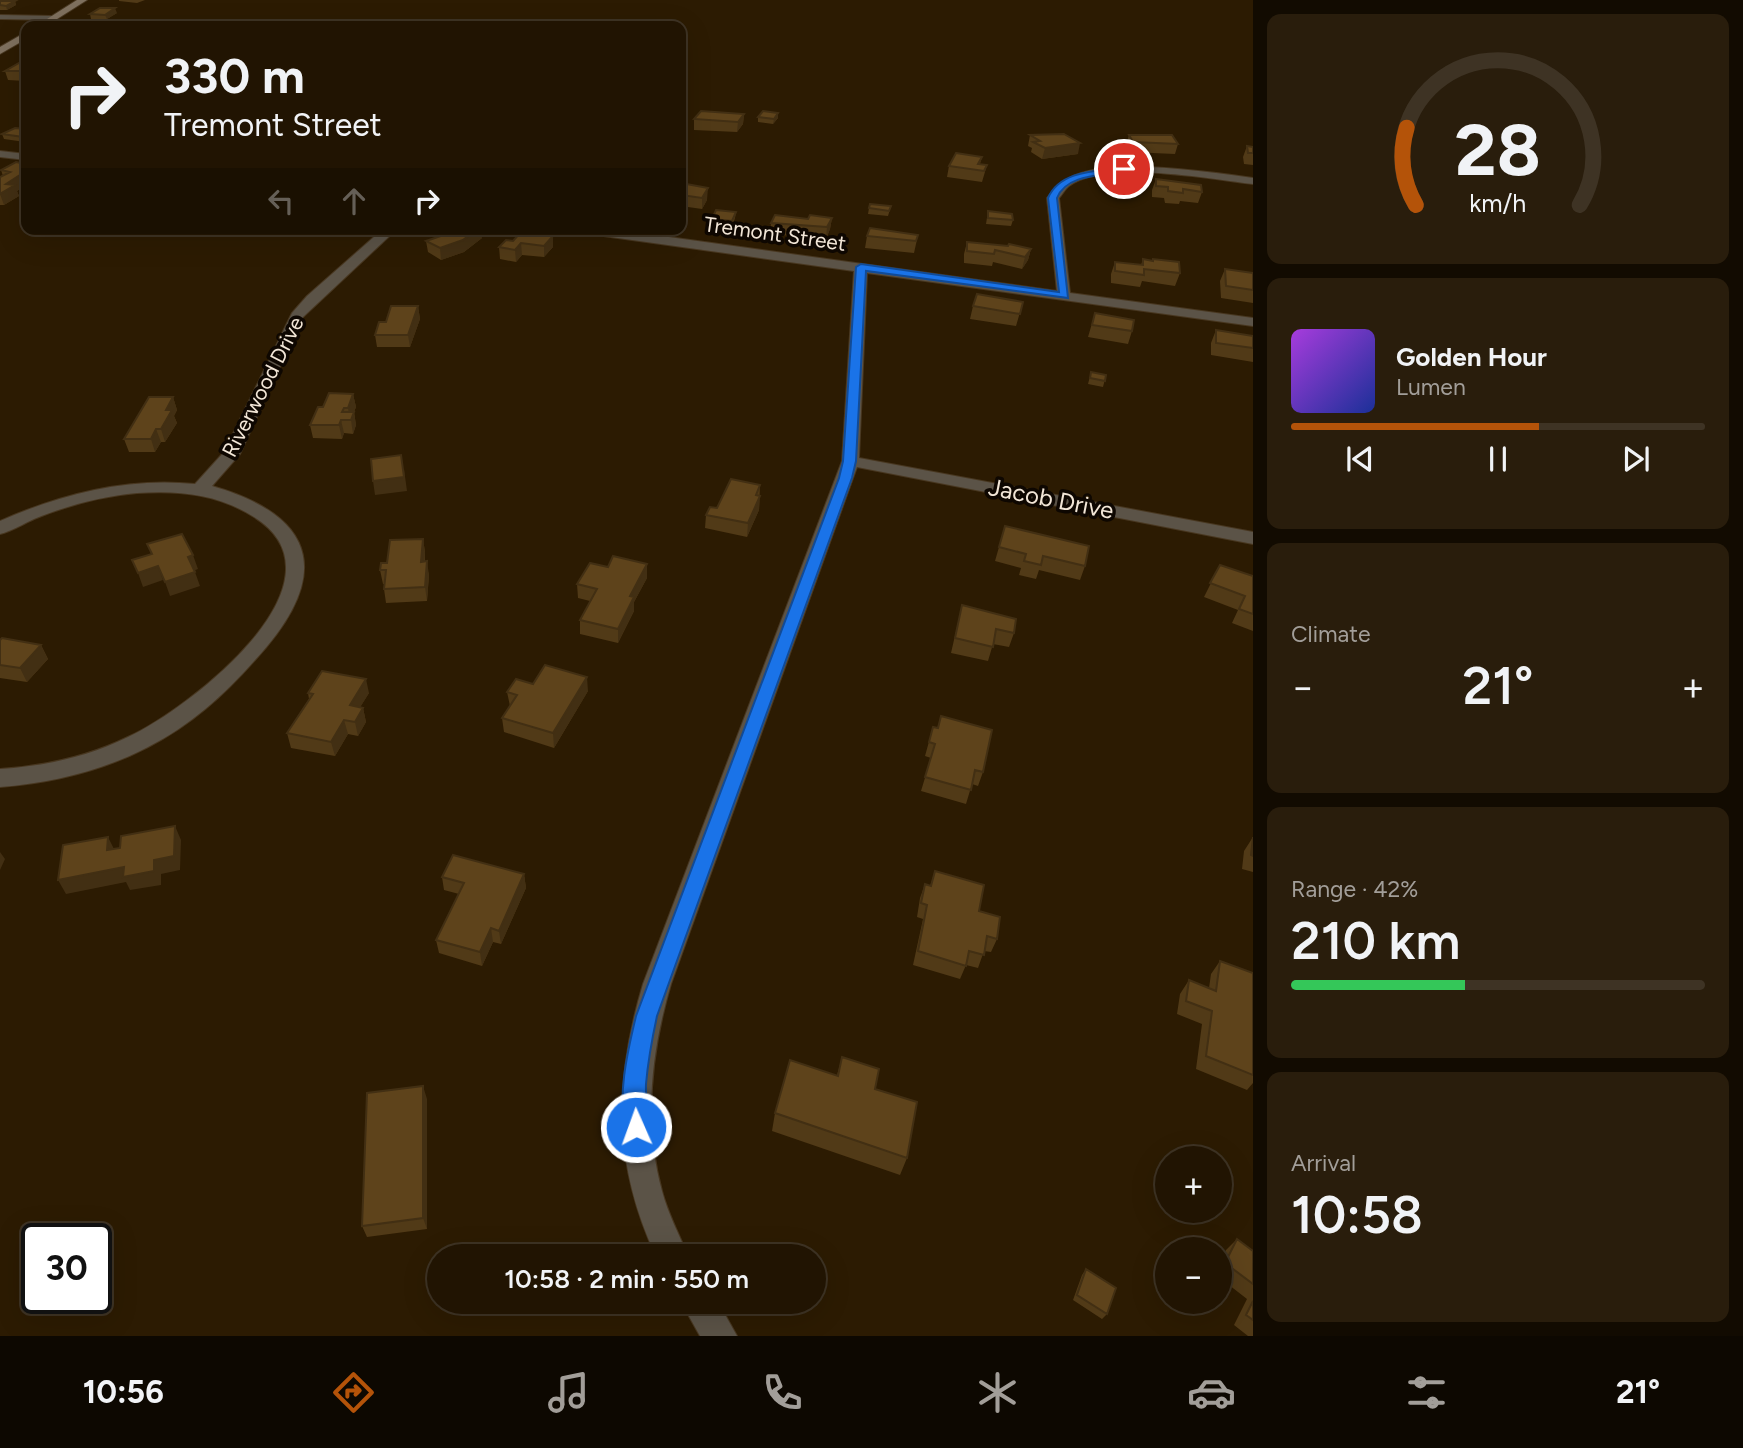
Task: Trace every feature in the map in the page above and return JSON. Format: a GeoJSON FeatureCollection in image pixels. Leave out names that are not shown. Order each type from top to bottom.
{"type":"FeatureCollection","features":[{"type":"Feature","properties":{"kind":"street"},"geometry":{"type":"LineString","coordinates":[[49,21],[83,0]]}},
{"type":"Feature","properties":{"kind":"street"},"geometry":{"type":"LineString","coordinates":[[0,17],[54,18]]}},
{"type":"Feature","properties":{"kind":"street"},"geometry":{"type":"LineString","coordinates":[[0,51],[21,38]]}},
{"type":"Feature","properties":{"kind":"street"},"geometry":{"type":"LineString","coordinates":[[0,154],[21,157]]}},
{"type":"Feature","properties":{"kind":"street"},"geometry":{"type":"LineString","coordinates":[[1064,296],[1053,198],[1061,185],[1069,180],[1100,172],[1142,169],[1253,181]]}},
{"type":"Feature","properties":{"kind":"street","name":"Riverwood Drive"},"geometry":{"type":"LineString","coordinates":[[199,490],[232,454],[297,316],[312,299],[384,235]]}},
{"type":"Feature","properties":{"kind":"street","name":"Tremont Street"},"geometry":{"type":"LineString","coordinates":[[626,235],[1253,323]]}},
{"type":"Feature","properties":{"kind":"street"},"geometry":{"type":"LineString","coordinates":[[668,1244],[653,1209],[642,1167],[636,1127],[635,1088],[643,1028],[850,461],[861,267]]}},
{"type":"Feature","properties":{"kind":"street","name":"Jacob Drive"},"geometry":{"type":"LineString","coordinates":[[850,461],[1253,538]]}},
{"type":"Feature","properties":{"kind":"street"},"geometry":{"type":"LineString","coordinates":[[0,528],[30,514],[87,496],[145,488],[199,490],[223,495],[253,508],[277,525],[288,539],[294,556],[295,574],[292,593],[283,613],[268,634],[210,695],[153,734],[81,764],[42,773],[0,778]]}},
{"type":"Feature","properties":{"kind":"street"},"geometry":{"type":"LineString","coordinates":[[706,1314],[720,1336]]}},
{"type":"Feature","properties":{"kind":"building"},"geometry":{"type":"Polygon","coordinates":[[[0,1],[15,1],[6,6],[0,5],[0,1]]]}},
{"type":"Feature","properties":{"kind":"building"},"geometry":{"type":"Polygon","coordinates":[[[100,8],[115,8],[105,15],[90,14],[100,8]]]}},
{"type":"Feature","properties":{"kind":"building"},"geometry":{"type":"Polygon","coordinates":[[[21,62],[21,71],[5,71],[21,62]]]}},
{"type":"Feature","properties":{"kind":"building"},"geometry":{"type":"Polygon","coordinates":[[[701,111],[744,114],[738,122],[694,119],[701,111]]]}},
{"type":"Feature","properties":{"kind":"building"},"geometry":{"type":"Polygon","coordinates":[[[763,111],[778,113],[774,119],[758,117],[763,111]]]}},
{"type":"Feature","properties":{"kind":"building"},"geometry":{"type":"Polygon","coordinates":[[[15,128],[21,129],[21,137],[2,134],[15,128]]]}},
{"type":"Feature","properties":{"kind":"building"},"geometry":{"type":"Polygon","coordinates":[[[1064,134],[1080,143],[1045,148],[1033,142],[1040,141],[1030,135],[1064,134]]]}},
{"type":"Feature","properties":{"kind":"building"},"geometry":{"type":"Polygon","coordinates":[[[1129,135],[1172,135],[1178,144],[1133,142],[1129,135]]]}},
{"type":"Feature","properties":{"kind":"building"},"geometry":{"type":"Polygon","coordinates":[[[1247,146],[1253,147],[1253,153],[1248,153],[1247,146]]]}},
{"type":"Feature","properties":{"kind":"building"},"geometry":{"type":"Polygon","coordinates":[[[956,153],[982,157],[978,164],[987,165],[984,171],[949,166],[956,153]]]}},
{"type":"Feature","properties":{"kind":"building"},"geometry":{"type":"Polygon","coordinates":[[[16,162],[21,163],[21,174],[6,184],[15,185],[0,194],[0,177],[10,172],[1,170],[16,162]]]}},
{"type":"Feature","properties":{"kind":"building"},"geometry":{"type":"Polygon","coordinates":[[[1156,179],[1201,185],[1202,192],[1183,189],[1183,193],[1168,191],[1168,187],[1156,186],[1156,179]]]}},
{"type":"Feature","properties":{"kind":"building"},"geometry":{"type":"Polygon","coordinates":[[[686,184],[708,188],[702,198],[686,196],[686,184]]]}},
{"type":"Feature","properties":{"kind":"building"},"geometry":{"type":"Polygon","coordinates":[[[870,204],[891,206],[889,211],[869,208],[870,204]]]}},
{"type":"Feature","properties":{"kind":"building"},"geometry":{"type":"Polygon","coordinates":[[[716,210],[736,212],[732,221],[712,219],[716,210]]]}},
{"type":"Feature","properties":{"kind":"building"},"geometry":{"type":"Polygon","coordinates":[[[988,211],[1012,214],[1013,220],[988,218],[988,211]]]}},
{"type":"Feature","properties":{"kind":"building"},"geometry":{"type":"Polygon","coordinates":[[[775,215],[808,219],[810,215],[832,218],[827,227],[771,223],[775,215]]]}},
{"type":"Feature","properties":{"kind":"building"},"geometry":{"type":"Polygon","coordinates":[[[870,228],[918,235],[916,241],[867,236],[870,228]]]}},
{"type":"Feature","properties":{"kind":"building"},"geometry":{"type":"Polygon","coordinates":[[[444,235],[469,235],[440,248],[426,241],[444,235]]]}},
{"type":"Feature","properties":{"kind":"building"},"geometry":{"type":"Polygon","coordinates":[[[518,235],[553,236],[544,246],[521,243],[515,250],[499,247],[506,240],[513,241],[518,235]]]}},
{"type":"Feature","properties":{"kind":"building"},"geometry":{"type":"Polygon","coordinates":[[[967,242],[1009,244],[1031,249],[1025,257],[995,250],[994,254],[967,251],[967,242]]]}},
{"type":"Feature","properties":{"kind":"building"},"geometry":{"type":"Polygon","coordinates":[[[1143,259],[1179,262],[1180,273],[1144,269],[1144,275],[1115,271],[1115,262],[1143,265],[1143,259]]]}},
{"type":"Feature","properties":{"kind":"building"},"geometry":{"type":"Polygon","coordinates":[[[1225,269],[1253,273],[1253,290],[1226,286],[1225,269]]]}},
{"type":"Feature","properties":{"kind":"building"},"geometry":{"type":"Polygon","coordinates":[[[977,294],[1023,302],[1020,314],[973,306],[977,294]]]}},
{"type":"Feature","properties":{"kind":"building"},"geometry":{"type":"Polygon","coordinates":[[[391,306],[418,306],[408,335],[375,335],[379,322],[386,322],[391,306]]]}},
{"type":"Feature","properties":{"kind":"building"},"geometry":{"type":"Polygon","coordinates":[[[1095,313],[1134,320],[1132,331],[1092,325],[1095,313]]]}},
{"type":"Feature","properties":{"kind":"building"},"geometry":{"type":"Polygon","coordinates":[[[1216,330],[1253,336],[1253,348],[1216,343],[1216,330]]]}},
{"type":"Feature","properties":{"kind":"building"},"geometry":{"type":"Polygon","coordinates":[[[1091,372],[1106,375],[1105,381],[1090,378],[1091,372]]]}},
{"type":"Feature","properties":{"kind":"building"},"geometry":{"type":"Polygon","coordinates":[[[329,393],[353,394],[348,408],[344,408],[342,412],[354,412],[351,420],[341,420],[339,425],[310,425],[318,407],[323,407],[329,393]]]}},
{"type":"Feature","properties":{"kind":"building"},"geometry":{"type":"Polygon","coordinates":[[[149,397],[173,397],[166,410],[172,410],[161,429],[156,429],[151,439],[124,439],[149,397]]]}},
{"type":"Feature","properties":{"kind":"building"},"geometry":{"type":"Polygon","coordinates":[[[401,455],[404,477],[373,481],[371,459],[401,455]]]}},
{"type":"Feature","properties":{"kind":"building"},"geometry":{"type":"Polygon","coordinates":[[[731,479],[760,485],[756,495],[760,496],[748,523],[706,515],[710,507],[717,508],[731,479]]]}},
{"type":"Feature","properties":{"kind":"building"},"geometry":{"type":"Polygon","coordinates":[[[1005,526],[1089,546],[1085,566],[1043,556],[1041,565],[1024,561],[1026,554],[999,547],[1005,526]]]}},
{"type":"Feature","properties":{"kind":"building"},"geometry":{"type":"Polygon","coordinates":[[[182,534],[193,555],[188,557],[195,572],[165,582],[158,566],[138,573],[132,560],[152,554],[147,544],[182,534]]]}},
{"type":"Feature","properties":{"kind":"building"},"geometry":{"type":"Polygon","coordinates":[[[423,539],[421,562],[427,561],[425,587],[384,589],[386,570],[380,570],[381,563],[387,563],[390,540],[423,539]]]}},
{"type":"Feature","properties":{"kind":"building"},"geometry":{"type":"Polygon","coordinates":[[[613,556],[647,564],[630,596],[634,597],[618,629],[580,620],[597,589],[577,584],[590,563],[608,567],[613,556]]]}},
{"type":"Feature","properties":{"kind":"building"},"geometry":{"type":"Polygon","coordinates":[[[1220,565],[1253,576],[1253,614],[1239,609],[1245,596],[1210,583],[1220,565]]]}},
{"type":"Feature","properties":{"kind":"building"},"geometry":{"type":"Polygon","coordinates":[[[962,605],[1016,619],[1014,633],[996,629],[993,647],[955,638],[962,605]]]}},
{"type":"Feature","properties":{"kind":"building"},"geometry":{"type":"Polygon","coordinates":[[[2,638],[41,645],[20,668],[0,665],[2,638]]]}},
{"type":"Feature","properties":{"kind":"building"},"geometry":{"type":"Polygon","coordinates":[[[545,665],[587,677],[553,733],[502,718],[517,695],[507,692],[516,679],[533,684],[545,665]]]}},
{"type":"Feature","properties":{"kind":"building"},"geometry":{"type":"Polygon","coordinates":[[[322,671],[366,679],[350,705],[363,708],[355,722],[344,720],[331,742],[287,733],[313,694],[308,693],[322,671]]]}},
{"type":"Feature","properties":{"kind":"building"},"geometry":{"type":"Polygon","coordinates":[[[941,716],[992,730],[983,772],[975,770],[971,790],[925,777],[935,744],[929,742],[933,727],[938,728],[941,716]]]}},
{"type":"Feature","properties":{"kind":"building"},"geometry":{"type":"Polygon","coordinates":[[[175,826],[174,856],[154,860],[154,871],[123,877],[124,867],[58,880],[63,845],[108,837],[107,850],[120,848],[121,836],[175,826]]]}},
{"type":"Feature","properties":{"kind":"building"},"geometry":{"type":"Polygon","coordinates":[[[453,855],[524,874],[499,931],[491,928],[480,952],[436,940],[464,883],[442,877],[453,855]]]}},
{"type":"Feature","properties":{"kind":"building"},"geometry":{"type":"Polygon","coordinates":[[[935,871],[984,885],[979,911],[1000,917],[997,939],[987,936],[984,955],[969,951],[966,966],[918,951],[927,905],[921,903],[925,884],[931,886],[935,871]]]}},
{"type":"Feature","properties":{"kind":"building"},"geometry":{"type":"Polygon","coordinates":[[[1220,961],[1253,973],[1253,1075],[1206,1056],[1212,1011],[1186,1001],[1189,980],[1216,991],[1220,961]]]}},
{"type":"Feature","properties":{"kind":"building"},"geometry":{"type":"Polygon","coordinates":[[[842,1057],[879,1069],[875,1089],[917,1102],[907,1158],[775,1113],[790,1060],[838,1076],[842,1057]]]}},
{"type":"Feature","properties":{"kind":"building"},"geometry":{"type":"Polygon","coordinates":[[[423,1086],[423,1218],[362,1226],[367,1093],[423,1086]]]}},
{"type":"Feature","properties":{"kind":"building"},"geometry":{"type":"Polygon","coordinates":[[[1237,1239],[1253,1251],[1253,1284],[1232,1268],[1232,1249],[1237,1239]]]}},
{"type":"Feature","properties":{"kind":"building"},"geometry":{"type":"Polygon","coordinates":[[[1086,1269],[1116,1288],[1107,1314],[1077,1295],[1086,1269]]]}},
{"type":"Feature","properties":{"kind":"building"},"geometry":{"type":"Polygon","coordinates":[[[1253,1301],[1253,1320],[1246,1315],[1253,1301]]]}},
{"type":"Feature","properties":{"kind":"route"},"geometry":{"type":"LineString","coordinates":[[636,1127],[638,1051],[646,1016],[850,461],[861,267],[1064,296],[1053,198],[1056,191],[1061,185],[1080,176],[1124,169]]}}]}
